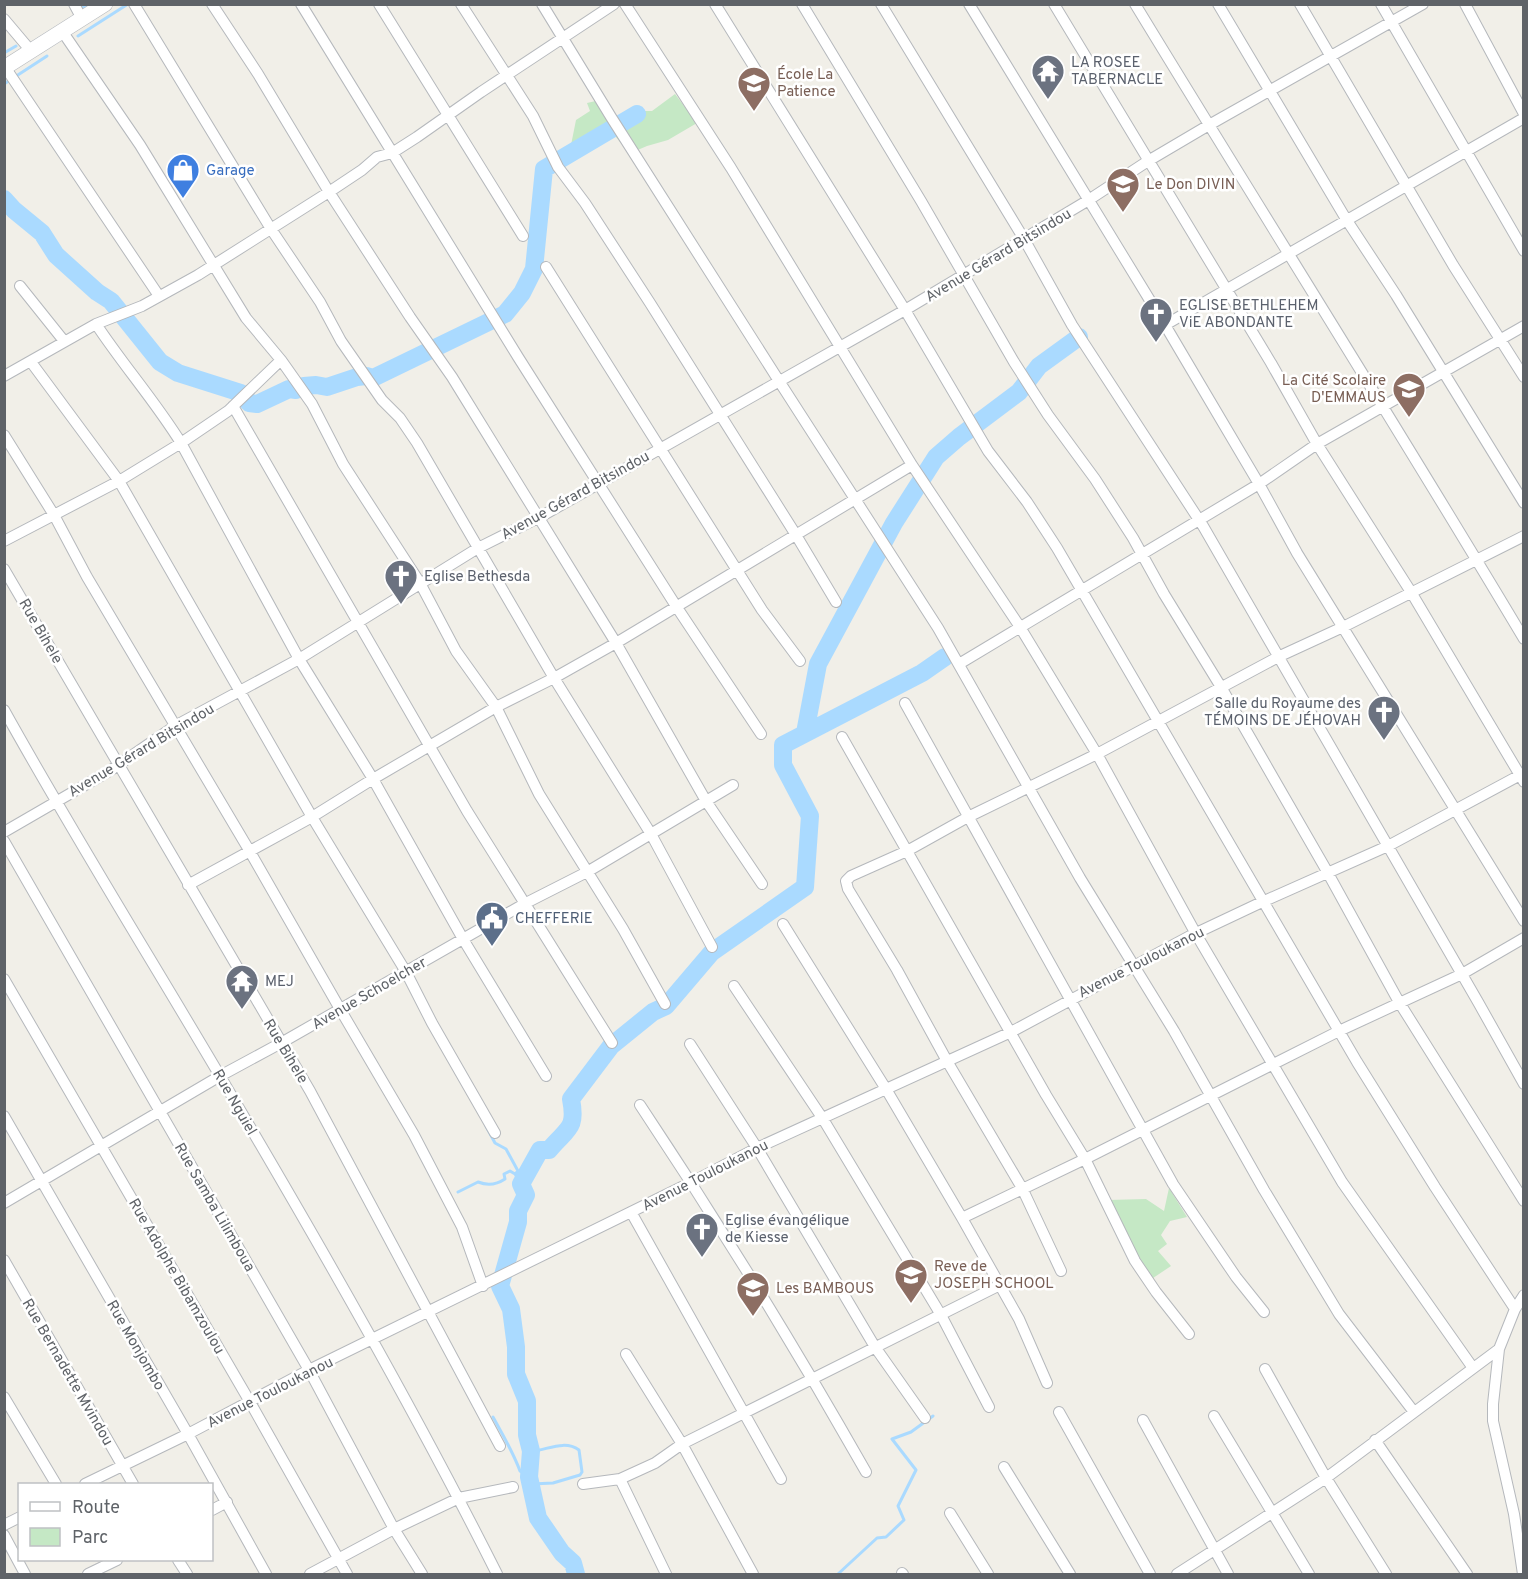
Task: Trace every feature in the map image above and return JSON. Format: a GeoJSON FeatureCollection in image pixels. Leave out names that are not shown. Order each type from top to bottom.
{"type":"FeatureCollection","features":[{"type":"Feature","properties":{"kind":"main road"},"geometry":{"type":"LineString","coordinates":[[5,68],[105,4]]}},
{"type":"Feature","properties":{"kind":"street"},"geometry":{"type":"LineString","coordinates":[[74,4],[82,19]]}},
{"type":"Feature","properties":{"kind":"street"},"geometry":{"type":"LineString","coordinates":[[134,4],[271,229],[320,302],[341,341],[382,400],[400,418],[417,443],[554,678],[651,834],[712,947]]}},
{"type":"Feature","properties":{"kind":"street"},"geometry":{"type":"LineString","coordinates":[[212,4],[330,192],[410,317],[452,377],[540,517],[616,643],[706,801],[762,884]]}},
{"type":"Feature","properties":{"kind":"street"},"geometry":{"type":"LineString","coordinates":[[301,4],[518,357],[676,606],[761,734]]}},
{"type":"Feature","properties":{"kind":"street"},"geometry":{"type":"LineString","coordinates":[[379,4],[523,236]]}},
{"type":"Feature","properties":{"kind":"street"},"geometry":{"type":"LineString","coordinates":[[460,4],[533,116],[558,167],[585,203],[631,273],[836,602]]}},
{"type":"Feature","properties":{"kind":"street"},"geometry":{"type":"LineString","coordinates":[[543,4],[617,127],[938,628],[1080,878],[1340,1314],[1414,1412]]}},
{"type":"Feature","properties":{"kind":"street"},"geometry":{"type":"LineString","coordinates":[[4,376],[96,324],[142,306],[213,265],[330,192],[377,157],[392,153],[614,4]]}},
{"type":"Feature","properties":{"kind":"street"},"geometry":{"type":"LineString","coordinates":[[625,4],[731,168],[912,465],[1020,627],[1097,754],[1196,934],[1342,1182],[1473,1368]]}},
{"type":"Feature","properties":{"kind":"street"},"geometry":{"type":"LineString","coordinates":[[715,4],[905,310],[988,451],[1027,502],[1082,589],[1339,1031],[1434,1187],[1515,1309]]}},
{"type":"Feature","properties":{"kind":"street"},"geometry":{"type":"LineString","coordinates":[[802,4],[1014,362],[1048,415],[1095,479],[1141,554],[1328,872],[1399,1002],[1524,1201]]}},
{"type":"Feature","properties":{"kind":"street"},"geometry":{"type":"LineString","coordinates":[[881,4],[1024,239],[1072,325],[1200,520],[1524,1084]]}},
{"type":"Feature","properties":{"kind":"street"},"geometry":{"type":"LineString","coordinates":[[969,4],[1165,325],[1297,553],[1524,921]]}},
{"type":"Feature","properties":{"kind":"street"},"geometry":{"type":"LineString","coordinates":[[1054,4],[1271,363],[1317,444],[1411,592],[1522,777]]}},
{"type":"Feature","properties":{"kind":"street"},"geometry":{"type":"LineString","coordinates":[[1134,4],[1524,639]]}},
{"type":"Feature","properties":{"kind":"street"},"geometry":{"type":"LineString","coordinates":[[1218,4],[1346,219],[1396,295],[1524,503]]}},
{"type":"Feature","properties":{"kind":"street"},"geometry":{"type":"LineString","coordinates":[[1300,4],[1453,265],[1524,377]]}},
{"type":"Feature","properties":{"kind":"street"},"geometry":{"type":"LineString","coordinates":[[1381,4],[1464,151],[1524,251]]}},
{"type":"Feature","properties":{"kind":"street","name":"Avenue Gérard Bitsindou"},"geometry":{"type":"LineString","coordinates":[[4,832],[118,765],[175,726],[299,658],[478,549],[540,517],[598,482],[905,310],[1088,201],[1148,161],[1423,4]]}},
{"type":"Feature","properties":{"kind":"street"},"geometry":{"type":"LineString","coordinates":[[1165,325],[1524,116],[1465,4]]}},
{"type":"Feature","properties":{"kind":"street"},"geometry":{"type":"LineString","coordinates":[[4,19],[31,51]]}},
{"type":"Feature","properties":{"kind":"street"},"geometry":{"type":"LineString","coordinates":[[62,32],[140,145],[256,332],[281,360],[312,404],[343,464],[420,584],[456,651],[496,707],[539,794],[622,928],[665,1004]]}},
{"type":"Feature","properties":{"kind":"street"},"geometry":{"type":"LineString","coordinates":[[5,68],[159,296]]}},
{"type":"Feature","properties":{"kind":"street"},"geometry":{"type":"LineString","coordinates":[[546,267],[762,610],[800,661]]}},
{"type":"Feature","properties":{"kind":"street"},"geometry":{"type":"LineString","coordinates":[[20,286],[64,341]]}},
{"type":"Feature","properties":{"kind":"street"},"geometry":{"type":"LineString","coordinates":[[96,324],[119,358],[161,411],[181,443],[299,658],[373,779],[464,939],[546,1076]]}},
{"type":"Feature","properties":{"kind":"street"},"geometry":{"type":"LineString","coordinates":[[959,664],[1259,484],[1317,444],[1524,326]]}},
{"type":"Feature","properties":{"kind":"street"},"geometry":{"type":"LineString","coordinates":[[4,541],[119,481],[181,443],[226,413],[281,360]]}},
{"type":"Feature","properties":{"kind":"street"},"geometry":{"type":"LineString","coordinates":[[31,362],[119,481],[242,691],[312,817],[406,972],[495,1133]]}},
{"type":"Feature","properties":{"kind":"street"},"geometry":{"type":"LineString","coordinates":[[233,406],[429,747],[612,1043]]}},
{"type":"Feature","properties":{"kind":"street"},"geometry":{"type":"LineString","coordinates":[[4,435],[54,515],[87,577],[414,1135],[462,1227],[483,1286]]}},
{"type":"Feature","properties":{"kind":"street"},"geometry":{"type":"LineString","coordinates":[[188,885],[312,817],[496,707],[616,643],[912,465]]}},
{"type":"Feature","properties":{"kind":"street"},"geometry":{"type":"LineString","coordinates":[[1061,1271],[1022,1188],[848,889],[846,881],[851,876],[907,851],[968,817],[1097,754],[1280,656],[1524,536]]}},
{"type":"Feature","properties":{"kind":"street","name":"Rue Bihele"},"geometry":{"type":"LineString","coordinates":[[4,569],[310,1091],[500,1446]]}},
{"type":"Feature","properties":{"kind":"street"},"geometry":{"type":"LineString","coordinates":[[905,704],[1173,1184],[1236,1277],[1264,1312]]}},
{"type":"Feature","properties":{"kind":"street","name":"Rue Nguiel"},"geometry":{"type":"LineString","coordinates":[[4,710],[56,802],[220,1076],[372,1341],[459,1498],[497,1575]]}},
{"type":"Feature","properties":{"kind":"street"},"geometry":{"type":"LineString","coordinates":[[842,737],[1084,1159],[1135,1261],[1155,1292],[1189,1334]]}},
{"type":"Feature","properties":{"kind":"street","name":"Avenue Touloukanou"},"geometry":{"type":"LineString","coordinates":[[89,1483],[757,1148],[1011,1032],[1196,934],[1388,846],[1522,777]]}},
{"type":"Feature","properties":{"kind":"street","name":"Avenue Schoelcher"},"geometry":{"type":"LineString","coordinates":[[4,1203],[103,1147],[220,1076],[524,904],[587,872],[733,785]]}},
{"type":"Feature","properties":{"kind":"street","name":"Rue Samba Lilimboua"},"geometry":{"type":"LineString","coordinates":[[4,841],[309,1371],[422,1575]]}},
{"type":"Feature","properties":{"kind":"street"},"geometry":{"type":"LineString","coordinates":[[783,924],[886,1089],[962,1218],[1019,1319],[1047,1383]]}},
{"type":"Feature","properties":{"kind":"street"},"geometry":{"type":"LineString","coordinates":[[962,1218],[1339,1031],[1462,974],[1524,938]]}},
{"type":"Feature","properties":{"kind":"street","name":"Rue Adolphe Bibamzoulou"},"geometry":{"type":"LineString","coordinates":[[4,980],[103,1147],[347,1575]]}},
{"type":"Feature","properties":{"kind":"street"},"geometry":{"type":"LineString","coordinates":[[734,986],[824,1119],[941,1315],[989,1407]]}},
{"type":"Feature","properties":{"kind":"street"},"geometry":{"type":"LineString","coordinates":[[690,1044],[757,1148],[875,1347],[925,1418]]}},
{"type":"Feature","properties":{"kind":"street"},"geometry":{"type":"LineString","coordinates":[[640,1105],[692,1182],[813,1378],[866,1472]]}},
{"type":"Feature","properties":{"kind":"street","name":"Rue Monjombo"},"geometry":{"type":"LineString","coordinates":[[4,1116],[227,1502],[266,1575]]}},
{"type":"Feature","properties":{"kind":"street"},"geometry":{"type":"LineString","coordinates":[[631,1212],[781,1479]]}},
{"type":"Feature","properties":{"kind":"street","name":"Rue Bernadette Mvindou"},"geometry":{"type":"LineString","coordinates":[[4,1260],[132,1483]]}},
{"type":"Feature","properties":{"kind":"street"},"geometry":{"type":"LineString","coordinates":[[584,1484],[620,1479],[655,1463],[682,1444],[1000,1286]]}},
{"type":"Feature","properties":{"kind":"street"},"geometry":{"type":"LineString","coordinates":[[1523,1575],[1515,1514],[1493,1421],[1499,1349],[1515,1309],[1524,1295]]}},
{"type":"Feature","properties":{"kind":"street"},"geometry":{"type":"LineString","coordinates":[[1177,1575],[1326,1478],[1499,1349]]}},
{"type":"Feature","properties":{"kind":"street"},"geometry":{"type":"LineString","coordinates":[[626,1354],[682,1444],[753,1575]]}},
{"type":"Feature","properties":{"kind":"street"},"geometry":{"type":"LineString","coordinates":[[1265,1369],[1326,1478],[1386,1575]]}},
{"type":"Feature","properties":{"kind":"street"},"geometry":{"type":"LineString","coordinates":[[4,1397],[55,1483]]}},
{"type":"Feature","properties":{"kind":"street"},"geometry":{"type":"LineString","coordinates":[[1059,1412],[1150,1575]]}},
{"type":"Feature","properties":{"kind":"street"},"geometry":{"type":"LineString","coordinates":[[1214,1416],[1309,1575]]}},
{"type":"Feature","properties":{"kind":"street"},"geometry":{"type":"LineString","coordinates":[[1143,1420],[1228,1575]]}},
{"type":"Feature","properties":{"kind":"street"},"geometry":{"type":"LineString","coordinates":[[1375,1440],[1467,1575]]}},
{"type":"Feature","properties":{"kind":"street"},"geometry":{"type":"LineString","coordinates":[[1004,1467],[1070,1575]]}},
{"type":"Feature","properties":{"kind":"street"},"geometry":{"type":"LineString","coordinates":[[620,1479],[666,1575]]}},
{"type":"Feature","properties":{"kind":"street"},"geometry":{"type":"LineString","coordinates":[[310,1575],[394,1528],[459,1498],[513,1487]]}},
{"type":"Feature","properties":{"kind":"street"},"geometry":{"type":"LineString","coordinates":[[213,1509],[227,1502]]}},
{"type":"Feature","properties":{"kind":"street"},"geometry":{"type":"LineString","coordinates":[[950,1513],[988,1575]]}},
{"type":"Feature","properties":{"kind":"street"},"geometry":{"type":"LineString","coordinates":[[4,1525],[18,1518]]}},
{"type":"Feature","properties":{"kind":"street"},"geometry":{"type":"LineString","coordinates":[[4,1535],[25,1575]]}},
{"type":"Feature","properties":{"kind":"street"},"geometry":{"type":"LineString","coordinates":[[179,1561],[187,1575]]}},
{"type":"Feature","properties":{"kind":"street"},"geometry":{"type":"LineString","coordinates":[[87,1575],[107,1566]]}},
{"type":"Feature","properties":{"kind":"green space"},"geometry":{"type":"Polygon","coordinates":[[[675,94],[697,123],[668,140],[633,152],[620,142],[608,127],[593,138],[578,155],[571,145],[576,120],[590,111],[587,103],[600,100],[612,119],[622,117],[630,122],[637,111],[652,111],[675,94]]]}},
{"type":"Feature","properties":{"kind":"green space"},"geometry":{"type":"Polygon","coordinates":[[[1169,1188],[1187,1217],[1170,1221],[1161,1235],[1167,1244],[1158,1251],[1171,1266],[1150,1280],[1108,1200],[1146,1199],[1164,1211],[1169,1188]]]}},
{"type":"Feature","properties":{"kind":"waterway"},"geometry":{"type":"LineString","coordinates":[[79,10],[88,4]]}},
{"type":"Feature","properties":{"kind":"waterway"},"geometry":{"type":"LineString","coordinates":[[78,36],[128,4]]}},
{"type":"Feature","properties":{"kind":"waterway"},"geometry":{"type":"LineString","coordinates":[[4,53],[16,46]]}},
{"type":"Feature","properties":{"kind":"waterway"},"geometry":{"type":"LineString","coordinates":[[4,84],[47,56]]}},
{"type":"Feature","properties":{"kind":"waterway"},"geometry":{"type":"LineString","coordinates":[[4,199],[42,233],[56,255],[97,292],[111,301],[160,362],[178,373],[241,393],[249,403],[257,404],[289,389],[296,390],[304,386],[316,385],[327,387],[357,377],[373,378],[505,314],[522,293],[534,269],[544,169],[637,114]]}},
{"type":"Feature","properties":{"kind":"waterway"},"geometry":{"type":"LineString","coordinates":[[805,733],[818,664],[894,523],[936,457],[1019,392],[1039,366],[1079,337]]}},
{"type":"Feature","properties":{"kind":"waterway"},"geometry":{"type":"LineString","coordinates":[[576,1574],[573,1563],[562,1553],[538,1518],[529,1477],[531,1451],[527,1435],[527,1401],[516,1374],[516,1347],[511,1309],[500,1286],[518,1222],[518,1211],[526,1195],[521,1184],[540,1150],[549,1150],[569,1128],[573,1117],[571,1099],[611,1046],[653,1012],[666,1006],[712,952],[805,887],[810,816],[783,765],[783,745],[922,673],[945,657]]}},
{"type":"Feature","properties":{"kind":"waterway"},"geometry":{"type":"LineString","coordinates":[[486,1126],[495,1143],[506,1149],[518,1171],[515,1174],[521,1184]]}},
{"type":"Feature","properties":{"kind":"waterway"},"geometry":{"type":"LineString","coordinates":[[458,1192],[478,1182],[498,1183],[505,1179],[504,1174],[510,1171],[515,1174]]}},
{"type":"Feature","properties":{"kind":"waterway"},"geometry":{"type":"LineString","coordinates":[[838,1574],[877,1538],[886,1537],[904,1520],[898,1506],[916,1470],[892,1439],[911,1432],[933,1416]]}},
{"type":"Feature","properties":{"kind":"waterway"},"geometry":{"type":"LineString","coordinates":[[493,1417],[520,1471],[527,1474]]}},
{"type":"Feature","properties":{"kind":"waterway"},"geometry":{"type":"LineString","coordinates":[[532,1484],[553,1483],[580,1475],[582,1472],[579,1450],[574,1447],[563,1445],[534,1451]]}},
{"type":"Feature","properties":{"kind":"place","name":"LA ROSEE TABERNACLE"},"geometry":{"type":"Point","coordinates":[1048,100]}},
{"type":"Feature","properties":{"kind":"place","name":"École La Patience"},"geometry":{"type":"Point","coordinates":[754,112]}},
{"type":"Feature","properties":{"kind":"place","name":"Garage"},"geometry":{"type":"Point","coordinates":[183,199]}},
{"type":"Feature","properties":{"kind":"place","name":"Le Don DIVIN"},"geometry":{"type":"Point","coordinates":[1123,213]}},
{"type":"Feature","properties":{"kind":"place","name":"EGLISE BETHLEHEM ViE ABONDANTE"},"geometry":{"type":"Point","coordinates":[1156,343]}},
{"type":"Feature","properties":{"kind":"place","name":"La Cité Scolaire D'EMMAUS"},"geometry":{"type":"Point","coordinates":[1409,418]}},
{"type":"Feature","properties":{"kind":"place","name":"Eglise Bethesda"},"geometry":{"type":"Point","coordinates":[401,605]}},
{"type":"Feature","properties":{"kind":"place","name":"Salle du Royaume des TÉMOINS DE JÉHOVAH"},"geometry":{"type":"Point","coordinates":[1384,741]}},
{"type":"Feature","properties":{"kind":"place","name":"CHEFFERIE"},"geometry":{"type":"Point","coordinates":[492,947]}},
{"type":"Feature","properties":{"kind":"place","name":"MEJ"},"geometry":{"type":"Point","coordinates":[242,1010]}},
{"type":"Feature","properties":{"kind":"place","name":"Eglise évangélique de Kiesse"},"geometry":{"type":"Point","coordinates":[702,1258]}},
{"type":"Feature","properties":{"kind":"place","name":"Reve de JOSEPH SCHOOL"},"geometry":{"type":"Point","coordinates":[911,1304]}},
{"type":"Feature","properties":{"kind":"place","name":"Les BAMBOUS"},"geometry":{"type":"Point","coordinates":[753,1317]}}]}
